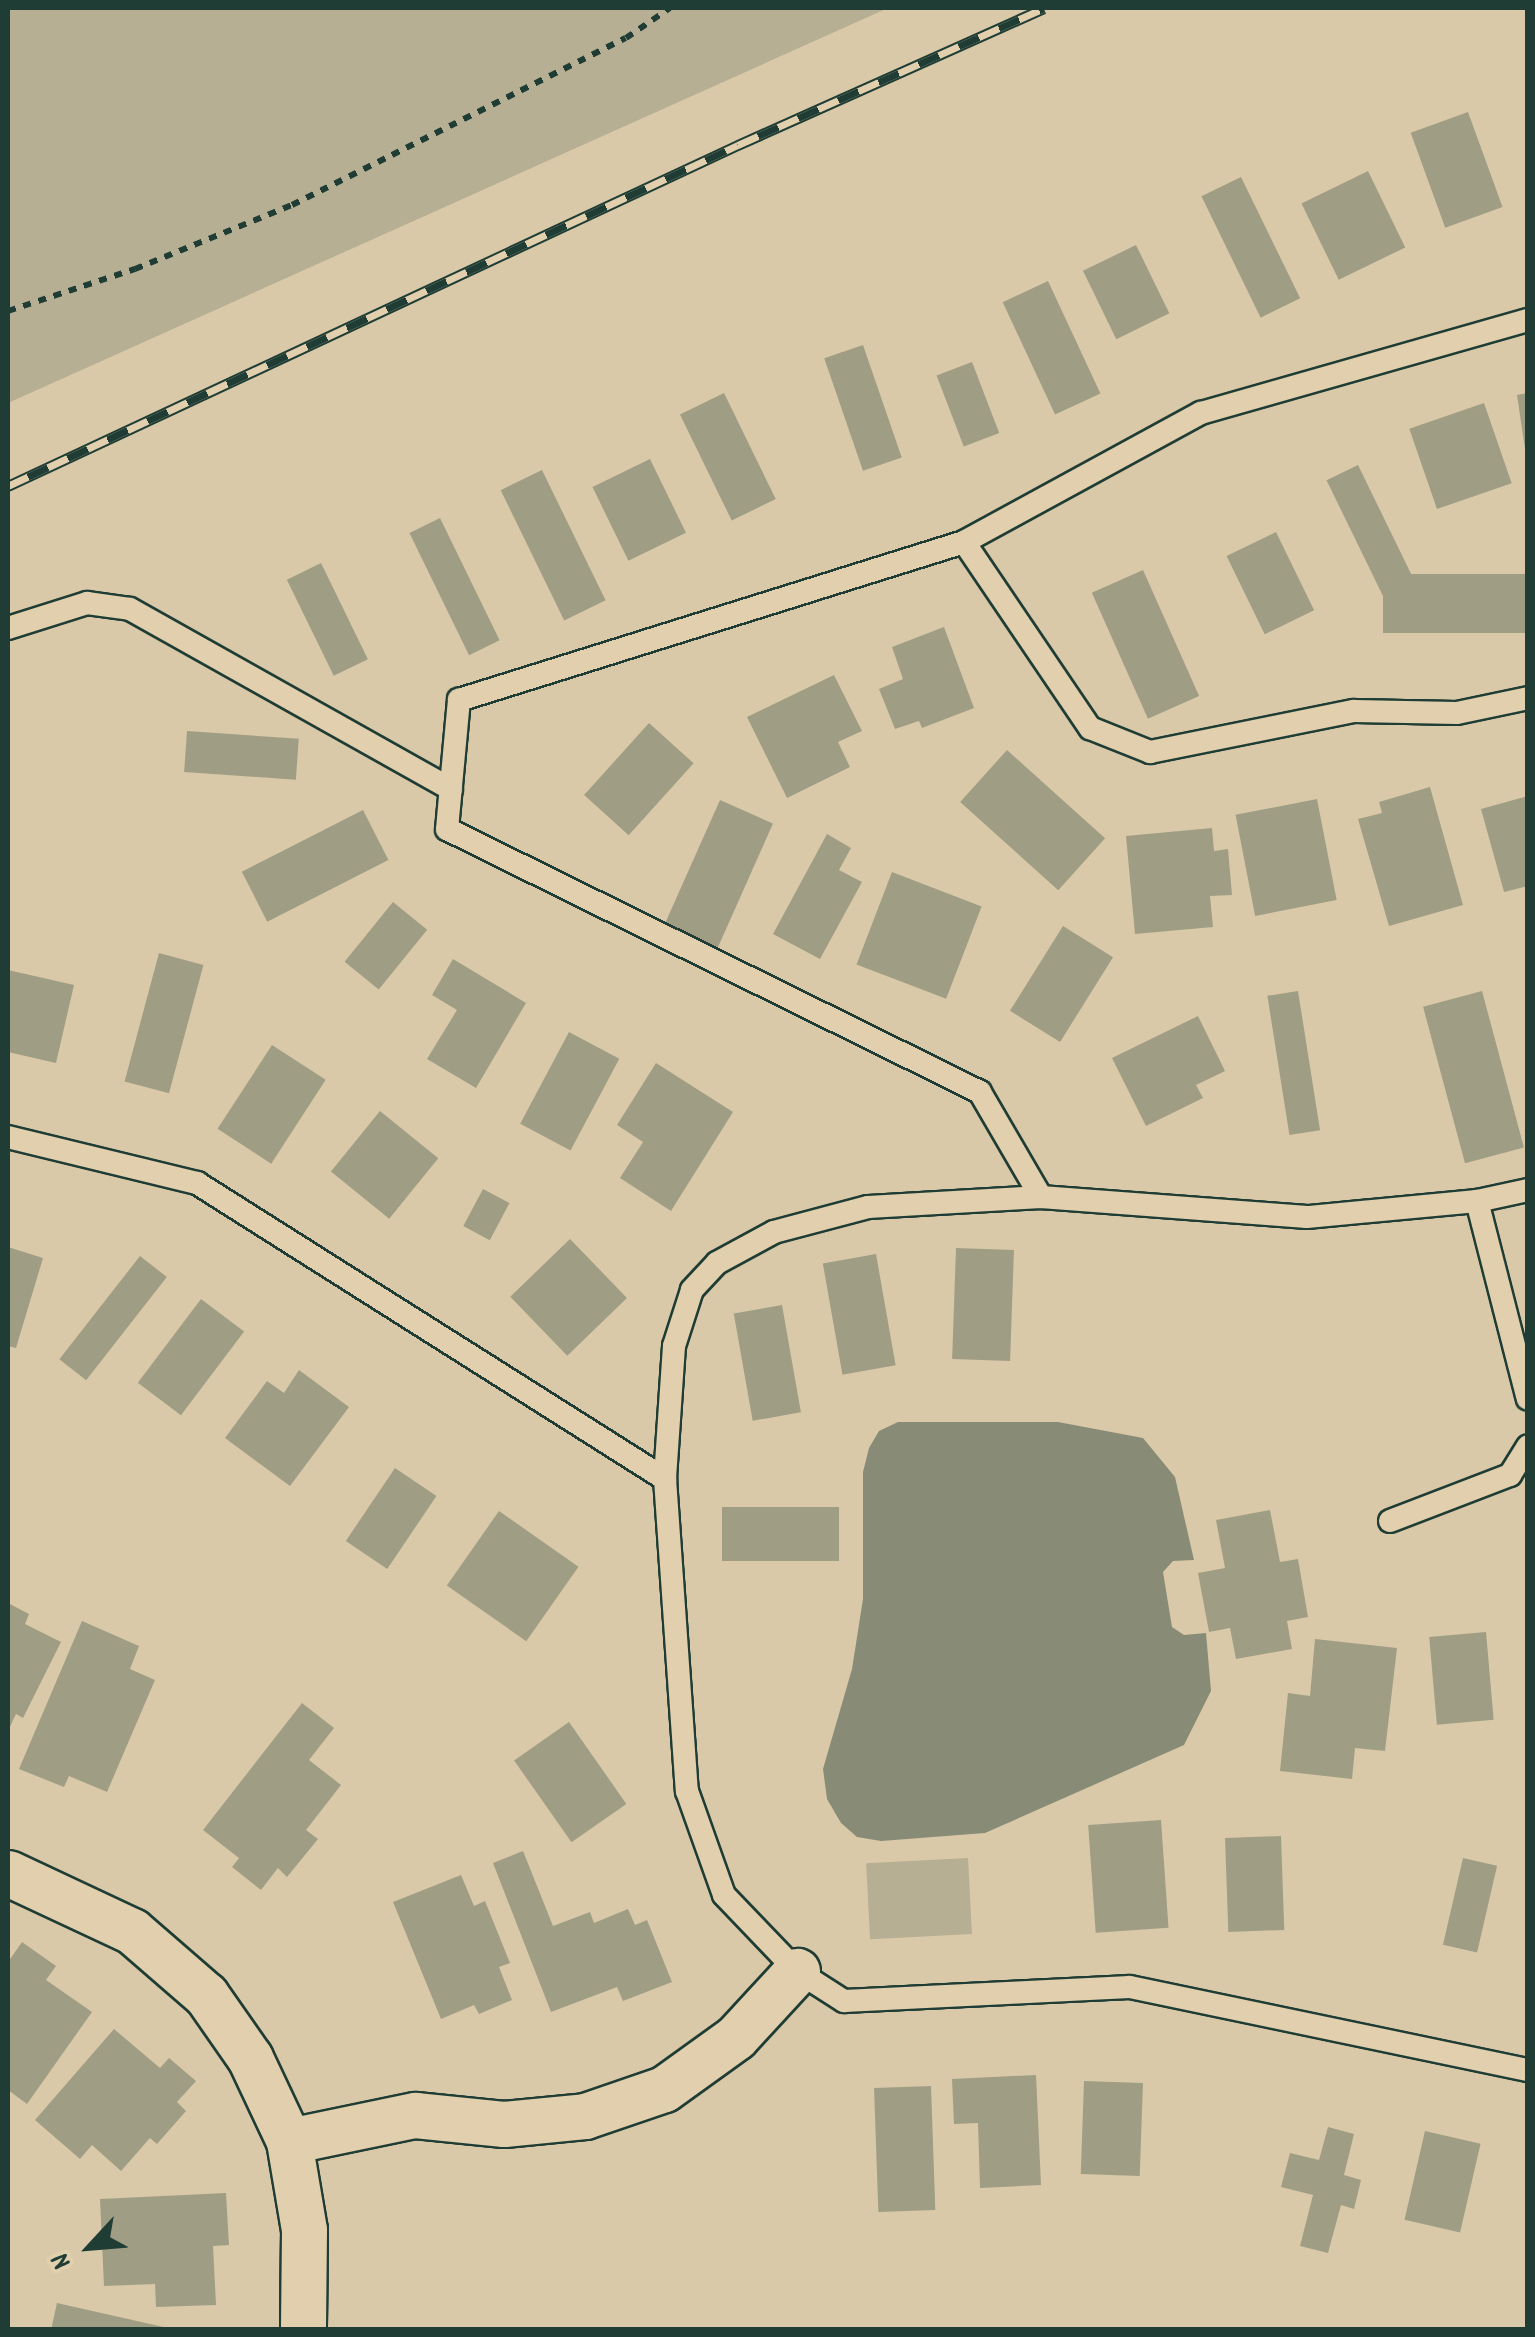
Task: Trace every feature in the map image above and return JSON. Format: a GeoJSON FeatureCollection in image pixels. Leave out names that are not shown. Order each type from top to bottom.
{"type":"FeatureCollection","features":[{"type":"Feature","properties":{"kind":"street"},"geometry":{"type":"LineString","coordinates":[[8,1872],[132,1931],[206,1995],[250,2058],[289,2142],[304,2230],[304,2330]]}},
{"type":"Feature","properties":{"kind":"street"},"geometry":{"type":"LineString","coordinates":[[289,2142],[415,2115],[504,2124],[585,2116],[664,2089],[736,2037],[797,1971]]}},
{"type":"Feature","properties":{"kind":"lane"},"geometry":{"type":"LineString","coordinates":[[1041,1197],[980,1092],[446,829],[459,700],[964,542],[1201,413],[1528,320]]}},
{"type":"Feature","properties":{"kind":"lane"},"geometry":{"type":"LineString","coordinates":[[964,542],[1090,728],[1150,752],[1354,711],[1457,714],[1528,698]]}},
{"type":"Feature","properties":{"kind":"lane"},"geometry":{"type":"LineString","coordinates":[[8,628],[87,602],[130,609],[450,789]]}},
{"type":"Feature","properties":{"kind":"lane"},"geometry":{"type":"LineString","coordinates":[[8,1137],[197,1183],[665,1479]]}},
{"type":"Feature","properties":{"kind":"lane"},"geometry":{"type":"LineString","coordinates":[[1528,1190],[1477,1202],[1307,1217],[1041,1197],[868,1208],[774,1232],[717,1263],[692,1290],[674,1346],[665,1479],[687,1791],[724,1895],[797,1971],[844,2001],[1130,1988],[1528,2070]]}},
{"type":"Feature","properties":{"kind":"lane"},"geometry":{"type":"LineString","coordinates":[[1477,1202],[1528,1398]]}},
{"type":"Feature","properties":{"kind":"lane"},"geometry":{"type":"LineString","coordinates":[[1390,1521],[1510,1474],[1528,1446]]}},
{"type":"Feature","properties":{"kind":"path"},"geometry":{"type":"LineString","coordinates":[[8,312],[135,269],[292,205],[626,38],[670,8]]}},
{"type":"Feature","properties":{"kind":"shaded area"},"geometry":{"type":"Polygon","coordinates":[[[8,8],[888,8],[8,403],[8,8]]]}},
{"type":"Feature","properties":{"kind":"shaded area"},"geometry":{"type":"Polygon","coordinates":[[[898,1422],[1058,1422],[1143,1438],[1175,1477],[1194,1560],[1173,1561],[1163,1572],[1172,1627],[1184,1635],[1206,1633],[1211,1691],[1184,1745],[985,1833],[881,1841],[857,1837],[841,1823],[827,1799],[823,1769],[852,1669],[863,1599],[863,1472],[869,1448],[879,1431],[898,1422]]]}},
{"type":"Feature","properties":{"kind":"shaded area"},"geometry":{"type":"Polygon","coordinates":[[[968,1858],[972,1934],[870,1939],[866,1863],[968,1858]]]}},
{"type":"Feature","properties":{"kind":"building"},"geometry":{"type":"Polygon","coordinates":[[[1468,112],[1503,207],[1445,228],[1411,133],[1468,112]]]}},
{"type":"Feature","properties":{"kind":"building"},"geometry":{"type":"Polygon","coordinates":[[[1368,171],[1405,247],[1339,280],[1301,203],[1368,171]]]}},
{"type":"Feature","properties":{"kind":"building"},"geometry":{"type":"Polygon","coordinates":[[[1241,177],[1300,298],[1261,318],[1201,196],[1241,177]]]}},
{"type":"Feature","properties":{"kind":"building"},"geometry":{"type":"Polygon","coordinates":[[[1136,245],[1169,313],[1116,339],[1083,271],[1136,245]]]}},
{"type":"Feature","properties":{"kind":"building"},"geometry":{"type":"Polygon","coordinates":[[[1048,281],[1100,393],[1055,415],[1003,302],[1048,281]]]}},
{"type":"Feature","properties":{"kind":"building"},"geometry":{"type":"Polygon","coordinates":[[[863,345],[902,458],[863,471],[824,358],[863,345]]]}},
{"type":"Feature","properties":{"kind":"building"},"geometry":{"type":"Polygon","coordinates":[[[972,362],[999,433],[964,447],[937,376],[972,362]]]}},
{"type":"Feature","properties":{"kind":"building"},"geometry":{"type":"Polygon","coordinates":[[[724,393],[776,499],[732,521],[680,414],[724,393]]]}},
{"type":"Feature","properties":{"kind":"building"},"geometry":{"type":"Polygon","coordinates":[[[1528,393],[1528,449],[1525,449],[1517,395],[1528,393]]]}},
{"type":"Feature","properties":{"kind":"building"},"geometry":{"type":"Polygon","coordinates":[[[1484,403],[1512,483],[1437,509],[1409,429],[1484,403]]]}},
{"type":"Feature","properties":{"kind":"building"},"geometry":{"type":"Polygon","coordinates":[[[650,459],[686,533],[628,561],[592,487],[650,459]]]}},
{"type":"Feature","properties":{"kind":"building"},"geometry":{"type":"Polygon","coordinates":[[[1358,465],[1418,587],[1386,603],[1327,480],[1358,465]]]}},
{"type":"Feature","properties":{"kind":"building"},"geometry":{"type":"Polygon","coordinates":[[[542,470],[606,600],[564,620],[501,490],[542,470]]]}},
{"type":"Feature","properties":{"kind":"building"},"geometry":{"type":"Polygon","coordinates":[[[440,518],[500,640],[469,655],[409,533],[440,518]]]}},
{"type":"Feature","properties":{"kind":"building"},"geometry":{"type":"Polygon","coordinates":[[[1276,532],[1314,610],[1265,634],[1227,556],[1276,532]]]}},
{"type":"Feature","properties":{"kind":"building"},"geometry":{"type":"Polygon","coordinates":[[[321,563],[368,659],[334,676],[287,580],[321,563]]]}},
{"type":"Feature","properties":{"kind":"building"},"geometry":{"type":"Polygon","coordinates":[[[1143,570],[1199,696],[1148,719],[1092,593],[1143,570]]]}},
{"type":"Feature","properties":{"kind":"building"},"geometry":{"type":"Polygon","coordinates":[[[1383,574],[1528,574],[1528,633],[1383,633],[1383,574]]]}},
{"type":"Feature","properties":{"kind":"building"},"geometry":{"type":"Polygon","coordinates":[[[944,627],[974,708],[922,728],[919,721],[895,729],[879,689],[903,679],[892,647],[944,627]]]}},
{"type":"Feature","properties":{"kind":"building"},"geometry":{"type":"Polygon","coordinates":[[[834,675],[862,731],[838,742],[850,767],[787,798],[747,717],[834,675]]]}},
{"type":"Feature","properties":{"kind":"building"},"geometry":{"type":"Polygon","coordinates":[[[649,723],[694,763],[629,835],[584,795],[649,723]]]}},
{"type":"Feature","properties":{"kind":"building"},"geometry":{"type":"Polygon","coordinates":[[[187,731],[299,739],[296,780],[184,772],[187,731]]]}},
{"type":"Feature","properties":{"kind":"building"},"geometry":{"type":"Polygon","coordinates":[[[1007,750],[1105,838],[1058,890],[960,802],[1007,750]]]}},
{"type":"Feature","properties":{"kind":"building"},"geometry":{"type":"Polygon","coordinates":[[[1430,787],[1463,905],[1389,926],[1358,819],[1382,813],[1379,802],[1430,787]]]}},
{"type":"Feature","properties":{"kind":"building"},"geometry":{"type":"Polygon","coordinates":[[[1528,796],[1528,886],[1504,892],[1481,809],[1528,796]]]}},
{"type":"Feature","properties":{"kind":"building"},"geometry":{"type":"Polygon","coordinates":[[[1317,799],[1337,900],[1255,916],[1236,815],[1317,799]]]}},
{"type":"Feature","properties":{"kind":"building"},"geometry":{"type":"Polygon","coordinates":[[[720,800],[773,824],[717,950],[664,926],[720,800]]]}},
{"type":"Feature","properties":{"kind":"building"},"geometry":{"type":"Polygon","coordinates":[[[363,810],[388,860],[267,922],[242,872],[363,810]]]}},
{"type":"Feature","properties":{"kind":"building"},"geometry":{"type":"Polygon","coordinates":[[[1212,828],[1214,851],[1228,849],[1232,895],[1210,896],[1213,927],[1135,934],[1126,836],[1212,828]]]}},
{"type":"Feature","properties":{"kind":"building"},"geometry":{"type":"Polygon","coordinates":[[[827,834],[851,848],[839,870],[862,882],[820,959],[773,934],[827,834]]]}},
{"type":"Feature","properties":{"kind":"building"},"geometry":{"type":"Polygon","coordinates":[[[892,872],[982,906],[946,999],[857,964],[892,872]]]}},
{"type":"Feature","properties":{"kind":"building"},"geometry":{"type":"Polygon","coordinates":[[[393,902],[427,930],[379,990],[345,962],[393,902]]]}},
{"type":"Feature","properties":{"kind":"building"},"geometry":{"type":"Polygon","coordinates":[[[1063,926],[1113,957],[1060,1042],[1010,1011],[1063,926]]]}},
{"type":"Feature","properties":{"kind":"building"},"geometry":{"type":"Polygon","coordinates":[[[159,953],[203,965],[169,1093],[125,1081],[159,953]]]}},
{"type":"Feature","properties":{"kind":"building"},"geometry":{"type":"Polygon","coordinates":[[[453,959],[526,1003],[476,1088],[427,1059],[457,1010],[432,995],[453,959]]]}},
{"type":"Feature","properties":{"kind":"building"},"geometry":{"type":"Polygon","coordinates":[[[8,970],[74,985],[56,1063],[8,1052],[8,970]]]}},
{"type":"Feature","properties":{"kind":"building"},"geometry":{"type":"Polygon","coordinates":[[[1298,991],[1320,1130],[1289,1135],[1267,996],[1298,991]]]}},
{"type":"Feature","properties":{"kind":"building"},"geometry":{"type":"Polygon","coordinates":[[[1482,991],[1524,1147],[1465,1163],[1423,1007],[1482,991]]]}},
{"type":"Feature","properties":{"kind":"building"},"geometry":{"type":"Polygon","coordinates":[[[1198,1016],[1225,1071],[1196,1085],[1203,1098],[1146,1126],[1112,1058],[1198,1016]]]}},
{"type":"Feature","properties":{"kind":"building"},"geometry":{"type":"Polygon","coordinates":[[[569,1032],[619,1059],[571,1151],[520,1124],[569,1032]]]}},
{"type":"Feature","properties":{"kind":"building"},"geometry":{"type":"Polygon","coordinates":[[[272,1045],[326,1080],[271,1164],[218,1129],[272,1045]]]}},
{"type":"Feature","properties":{"kind":"building"},"geometry":{"type":"Polygon","coordinates":[[[656,1063],[733,1112],[671,1211],[620,1178],[643,1142],[617,1125],[656,1063]]]}},
{"type":"Feature","properties":{"kind":"building"},"geometry":{"type":"Polygon","coordinates":[[[380,1111],[438,1158],[389,1219],[331,1172],[380,1111]]]}},
{"type":"Feature","properties":{"kind":"building"},"geometry":{"type":"Polygon","coordinates":[[[483,1189],[509,1203],[490,1240],[463,1226],[483,1189]]]}},
{"type":"Feature","properties":{"kind":"building"},"geometry":{"type":"Polygon","coordinates":[[[570,1239],[627,1298],[567,1356],[510,1297],[570,1239]]]}},
{"type":"Feature","properties":{"kind":"building"},"geometry":{"type":"Polygon","coordinates":[[[8,1247],[43,1258],[16,1348],[8,1346],[8,1247]]]}},
{"type":"Feature","properties":{"kind":"building"},"geometry":{"type":"Polygon","coordinates":[[[956,1248],[1014,1250],[1010,1361],[952,1359],[956,1248]]]}},
{"type":"Feature","properties":{"kind":"building"},"geometry":{"type":"Polygon","coordinates":[[[876,1254],[896,1365],[842,1375],[823,1263],[876,1254]]]}},
{"type":"Feature","properties":{"kind":"building"},"geometry":{"type":"Polygon","coordinates":[[[140,1256],[167,1277],[86,1380],[59,1359],[140,1256]]]}},
{"type":"Feature","properties":{"kind":"building"},"geometry":{"type":"Polygon","coordinates":[[[201,1299],[244,1331],[181,1415],[138,1383],[201,1299]]]}},
{"type":"Feature","properties":{"kind":"building"},"geometry":{"type":"Polygon","coordinates":[[[782,1305],[801,1412],[753,1421],[734,1314],[782,1305]]]}},
{"type":"Feature","properties":{"kind":"building"},"geometry":{"type":"Polygon","coordinates":[[[299,1370],[349,1407],[290,1486],[225,1438],[267,1381],[284,1393],[299,1370]]]}},
{"type":"Feature","properties":{"kind":"building"},"geometry":{"type":"Polygon","coordinates":[[[395,1468],[436,1496],[387,1569],[346,1541],[395,1468]]]}},
{"type":"Feature","properties":{"kind":"building"},"geometry":{"type":"Polygon","coordinates":[[[722,1507],[839,1507],[839,1561],[722,1561],[722,1507]]]}},
{"type":"Feature","properties":{"kind":"building"},"geometry":{"type":"Polygon","coordinates":[[[1270,1510],[1280,1562],[1298,1559],[1308,1617],[1287,1621],[1292,1649],[1236,1659],[1230,1628],[1209,1632],[1198,1573],[1225,1568],[1216,1520],[1270,1510]]]}},
{"type":"Feature","properties":{"kind":"building"},"geometry":{"type":"Polygon","coordinates":[[[499,1511],[578,1567],[526,1641],[447,1586],[499,1511]]]}},
{"type":"Feature","properties":{"kind":"building"},"geometry":{"type":"Polygon","coordinates":[[[8,1603],[29,1614],[25,1624],[61,1642],[23,1718],[16,1714],[8,1731],[8,1603]]]}},
{"type":"Feature","properties":{"kind":"building"},"geometry":{"type":"Polygon","coordinates":[[[82,1621],[139,1646],[130,1669],[155,1680],[107,1792],[69,1776],[64,1787],[19,1769],[82,1621]]]}},
{"type":"Feature","properties":{"kind":"building"},"geometry":{"type":"Polygon","coordinates":[[[1486,1632],[1494,1720],[1437,1725],[1429,1637],[1486,1632]]]}},
{"type":"Feature","properties":{"kind":"building"},"geometry":{"type":"Polygon","coordinates":[[[1315,1639],[1397,1648],[1385,1751],[1355,1748],[1352,1779],[1280,1771],[1288,1693],[1310,1696],[1315,1639]]]}},
{"type":"Feature","properties":{"kind":"building"},"geometry":{"type":"Polygon","coordinates":[[[302,1703],[334,1728],[309,1760],[341,1785],[306,1830],[318,1839],[287,1877],[278,1868],[261,1890],[232,1867],[239,1858],[203,1830],[302,1703]]]}},
{"type":"Feature","properties":{"kind":"building"},"geometry":{"type":"Polygon","coordinates":[[[569,1722],[626,1804],[571,1842],[514,1760],[569,1722]]]}},
{"type":"Feature","properties":{"kind":"building"},"geometry":{"type":"Polygon","coordinates":[[[1161,1820],[1169,1928],[1096,1933],[1088,1825],[1161,1820]]]}},
{"type":"Feature","properties":{"kind":"building"},"geometry":{"type":"Polygon","coordinates":[[[1281,1836],[1284,1930],[1228,1932],[1225,1838],[1281,1836]]]}},
{"type":"Feature","properties":{"kind":"building"},"geometry":{"type":"Polygon","coordinates":[[[523,1851],[553,1926],[590,1912],[594,1923],[628,1909],[635,1925],[647,1920],[672,1982],[623,2001],[617,1987],[551,2012],[493,1863],[523,1851]]]}},
{"type":"Feature","properties":{"kind":"building"},"geometry":{"type":"Polygon","coordinates":[[[1463,1858],[1497,1866],[1477,1953],[1443,1945],[1463,1858]]]}},
{"type":"Feature","properties":{"kind":"building"},"geometry":{"type":"Polygon","coordinates":[[[461,1875],[474,1906],[485,1901],[510,1963],[499,1967],[512,2000],[479,2014],[474,2005],[441,2019],[393,1902],[461,1875]]]}},
{"type":"Feature","properties":{"kind":"building"},"geometry":{"type":"Polygon","coordinates":[[[22,1942],[56,1966],[46,1980],[92,2012],[27,2104],[8,2090],[8,1962],[22,1942]]]}},
{"type":"Feature","properties":{"kind":"building"},"geometry":{"type":"Polygon","coordinates":[[[114,2029],[160,2068],[169,2058],[196,2081],[177,2102],[186,2111],[157,2144],[150,2138],[121,2171],[92,2145],[80,2159],[35,2120],[114,2029]]]}},
{"type":"Feature","properties":{"kind":"building"},"geometry":{"type":"Polygon","coordinates":[[[1036,2075],[1041,2185],[980,2188],[978,2123],[954,2124],[952,2079],[1036,2075]]]}},
{"type":"Feature","properties":{"kind":"building"},"geometry":{"type":"Polygon","coordinates":[[[1084,2081],[1143,2083],[1140,2176],[1081,2174],[1084,2081]]]}},
{"type":"Feature","properties":{"kind":"building"},"geometry":{"type":"Polygon","coordinates":[[[931,2086],[935,2210],[878,2212],[874,2088],[931,2086]]]}},
{"type":"Feature","properties":{"kind":"building"},"geometry":{"type":"Polygon","coordinates":[[[1328,2127],[1354,2134],[1344,2175],[1361,2180],[1354,2209],[1341,2205],[1328,2253],[1300,2246],[1313,2195],[1281,2187],[1290,2153],[1319,2160],[1328,2127]]]}},
{"type":"Feature","properties":{"kind":"building"},"geometry":{"type":"Polygon","coordinates":[[[1425,2131],[1481,2144],[1460,2232],[1405,2220],[1425,2131]]]}},
{"type":"Feature","properties":{"kind":"building"},"geometry":{"type":"Polygon","coordinates":[[[226,2193],[229,2245],[213,2246],[216,2305],[156,2307],[155,2284],[104,2286],[100,2199],[226,2193]]]}},
{"type":"Feature","properties":{"kind":"building"},"geometry":{"type":"Polygon","coordinates":[[[57,2303],[168,2328],[51,2330],[57,2303]]]}},
{"type":"Feature","properties":{"kind":"railway"},"geometry":{"type":"LineString","coordinates":[[8,486],[738,145],[1044,8]]}}]}
